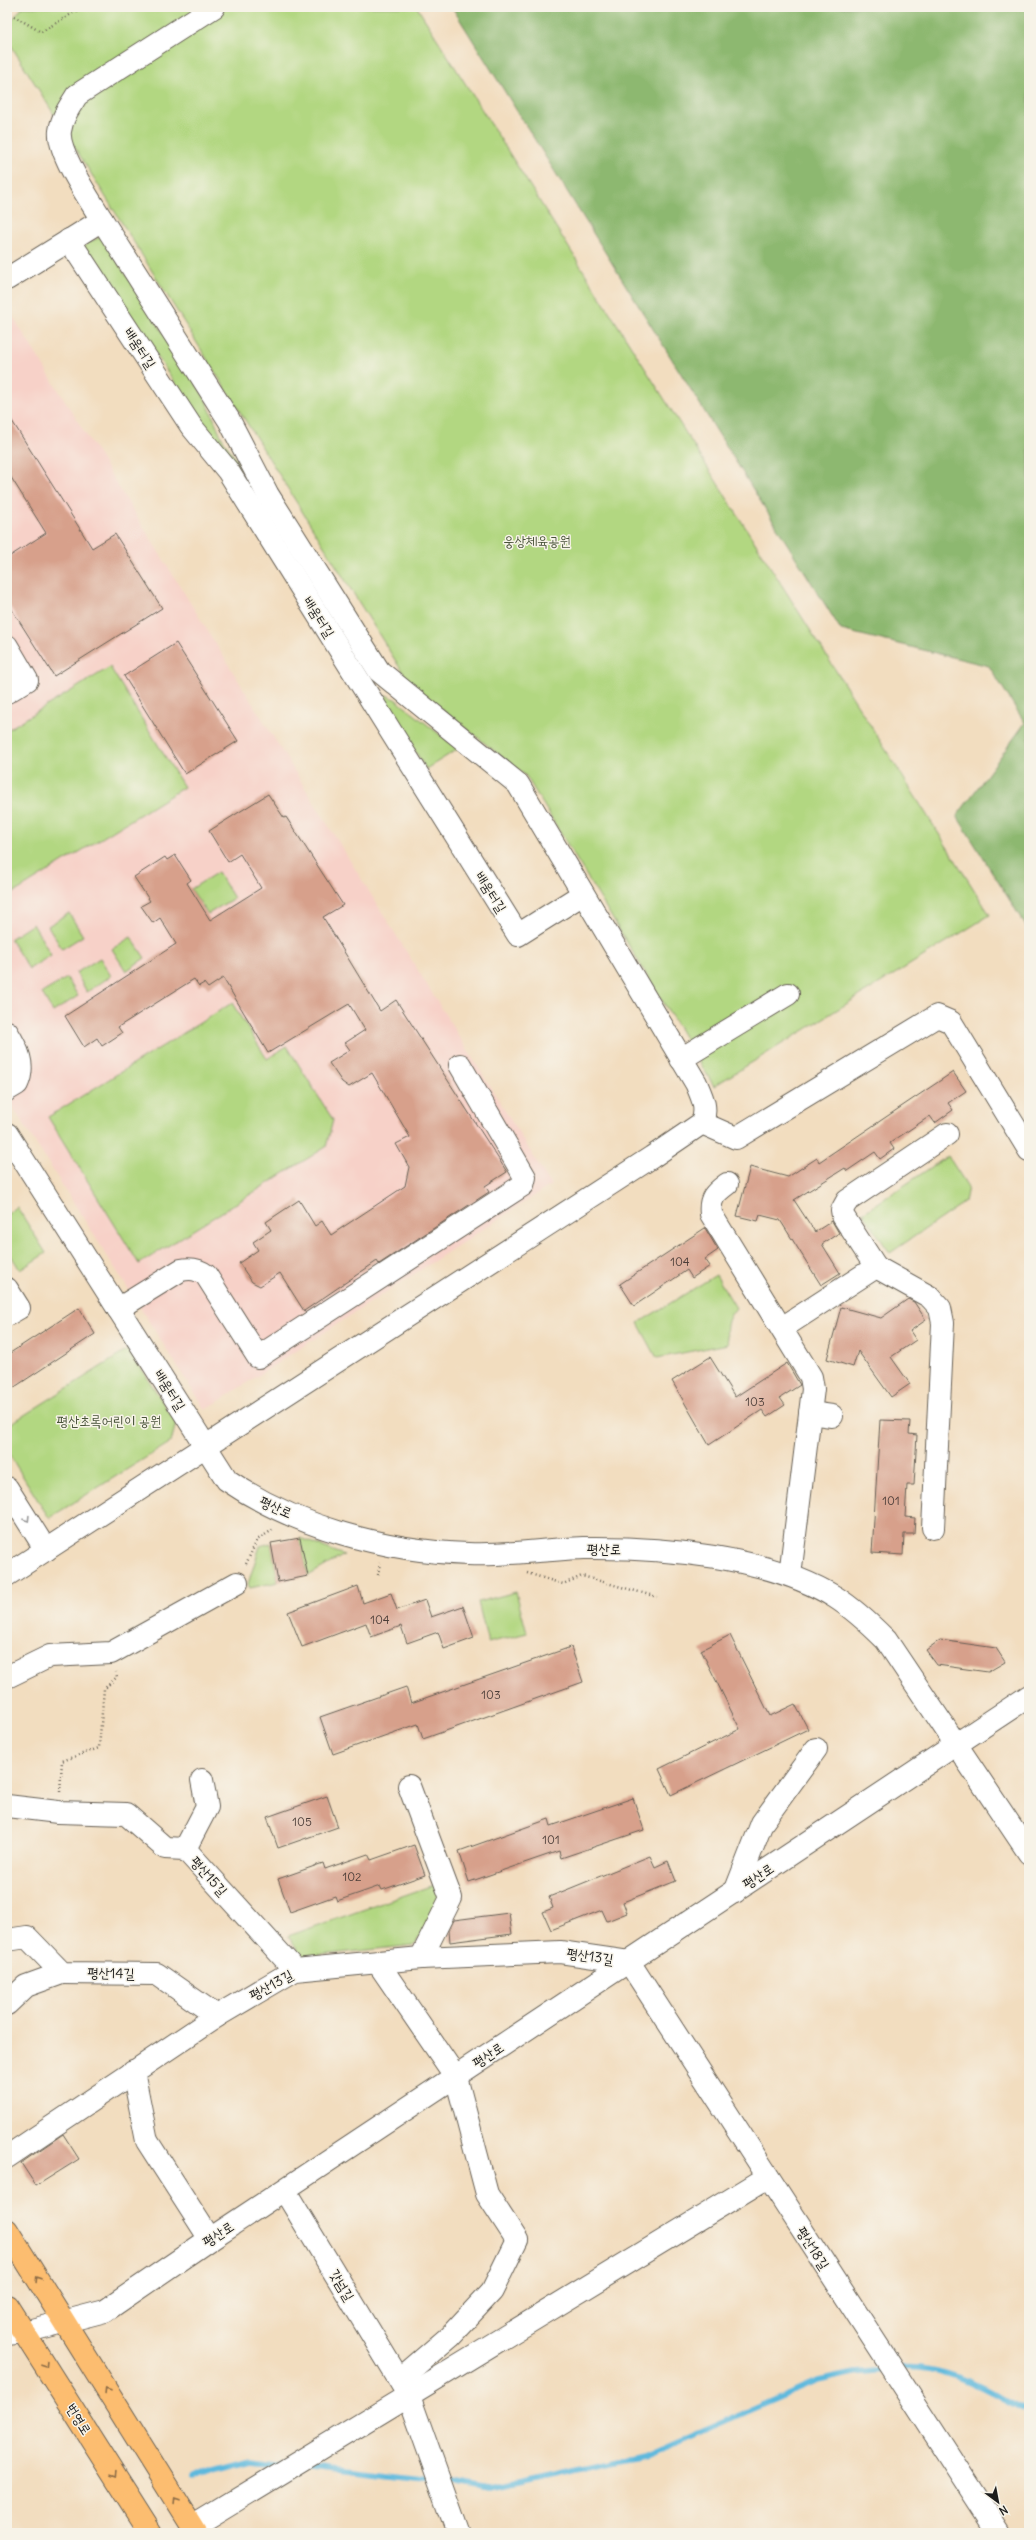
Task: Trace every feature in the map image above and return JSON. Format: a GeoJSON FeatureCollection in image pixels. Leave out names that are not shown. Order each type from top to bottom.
{"type":"FeatureCollection","features":[{"type":"Feature","properties":{"kind":"main road"},"geometry":{"type":"LineString","coordinates":[[7,2230],[194,2530]]}},
{"type":"Feature","properties":{"kind":"main road","name":"번영로"},"geometry":{"type":"LineString","coordinates":[[7,2306],[16,2333],[151,2533]]}},
{"type":"Feature","properties":{"kind":"street","name":"배움터길"},"geometry":{"type":"LineString","coordinates":[[214,7],[78,95],[66,113],[60,132],[64,149],[73,171],[102,220],[229,420],[268,495],[379,671],[518,784],[696,1083],[704,1103],[705,1115],[702,1123]]}},
{"type":"Feature","properties":{"kind":"street"},"geometry":{"type":"LineString","coordinates":[[7,279],[102,220]]}},
{"type":"Feature","properties":{"kind":"street","name":"배움터길"},"geometry":{"type":"LineString","coordinates":[[69,240],[191,426],[228,471],[518,935],[583,894]]}},
{"type":"Feature","properties":{"kind":"street"},"geometry":{"type":"LineString","coordinates":[[7,646],[27,680],[7,692]]}},
{"type":"Feature","properties":{"kind":"street"},"geometry":{"type":"LineString","coordinates":[[360,683],[379,671]]}},
{"type":"Feature","properties":{"kind":"street"},"geometry":{"type":"LineString","coordinates":[[681,1059],[788,994]]}},
{"type":"Feature","properties":{"kind":"street"},"geometry":{"type":"LineString","coordinates":[[7,1575],[702,1123],[736,1138],[937,1016],[951,1022],[1029,1150]]}},
{"type":"Feature","properties":{"kind":"street"},"geometry":{"type":"LineString","coordinates":[[7,1032],[17,1048],[21,1066],[17,1084],[7,1090]]}},
{"type":"Feature","properties":{"kind":"street"},"geometry":{"type":"LineString","coordinates":[[118,1308],[181,1270],[189,1268],[200,1270],[206,1275],[258,1357],[523,1185],[525,1177],[460,1065]]}},
{"type":"Feature","properties":{"kind":"street","name":"배움터길"},"geometry":{"type":"LineString","coordinates":[[7,1134],[206,1447]]}},
{"type":"Feature","properties":{"kind":"street"},"geometry":{"type":"LineString","coordinates":[[933,1528],[943,1323],[940,1308],[930,1297],[876,1267],[843,1216],[842,1210],[847,1201],[947,1134]]}},
{"type":"Feature","properties":{"kind":"street"},"geometry":{"type":"LineString","coordinates":[[727,1184],[714,1193],[710,1202],[711,1214],[812,1377],[813,1388],[790,1575]]}},
{"type":"Feature","properties":{"kind":"street"},"geometry":{"type":"LineString","coordinates":[[782,1328],[876,1267]]}},
{"type":"Feature","properties":{"kind":"street"},"geometry":{"type":"LineString","coordinates":[[7,1289],[19,1308],[7,1315]]}},
{"type":"Feature","properties":{"kind":"street"},"geometry":{"type":"LineString","coordinates":[[810,1413],[832,1416]]}},
{"type":"Feature","properties":{"kind":"street","name":"평산로"},"geometry":{"type":"LineString","coordinates":[[206,1447],[227,1480],[268,1504],[328,1528],[394,1546],[469,1554],[512,1555],[582,1548],[653,1549],[722,1559],[790,1575],[836,1598],[858,1614],[886,1640],[1029,1853]]}},
{"type":"Feature","properties":{"kind":"street"},"geometry":{"type":"LineString","coordinates":[[7,1488],[46,1550]]}},
{"type":"Feature","properties":{"kind":"street"},"geometry":{"type":"LineString","coordinates":[[7,1677],[50,1656],[111,1653],[237,1583]]}},
{"type":"Feature","properties":{"kind":"street","name":"평산로"},"geometry":{"type":"LineString","coordinates":[[16,2333],[105,2311],[210,2239],[285,2191],[1029,1696]]}},
{"type":"Feature","properties":{"kind":"street"},"geometry":{"type":"LineString","coordinates":[[735,1892],[762,1823],[816,1749]]}},
{"type":"Feature","properties":{"kind":"street"},"geometry":{"type":"LineString","coordinates":[[185,1849],[207,1807],[202,1780]]}},
{"type":"Feature","properties":{"kind":"street"},"geometry":{"type":"LineString","coordinates":[[409,1786],[451,1898],[420,1958]]}},
{"type":"Feature","properties":{"kind":"street","name":"평산15길"},"geometry":{"type":"LineString","coordinates":[[7,1806],[58,1812],[126,1814],[165,1848],[185,1849],[295,1970]]}},
{"type":"Feature","properties":{"kind":"street"},"geometry":{"type":"LineString","coordinates":[[7,1940],[27,1938],[62,1973],[26,1986],[7,2004]]}},
{"type":"Feature","properties":{"kind":"street","name":"평산13길"},"geometry":{"type":"LineString","coordinates":[[7,2157],[217,2016],[295,1970],[420,1958],[560,1952],[629,1962]]}},
{"type":"Feature","properties":{"kind":"street","name":"평산18길"},"geometry":{"type":"LineString","coordinates":[[629,1962],[916,2408],[999,2533]]}},
{"type":"Feature","properties":{"kind":"street"},"geometry":{"type":"LineString","coordinates":[[378,1963],[456,2077],[487,2194],[517,2240],[492,2291],[404,2387]]}},
{"type":"Feature","properties":{"kind":"street","name":"평산14길"},"geometry":{"type":"LineString","coordinates":[[62,1973],[157,1974],[217,2016]]}},
{"type":"Feature","properties":{"kind":"street"},"geometry":{"type":"LineString","coordinates":[[133,2071],[147,2141],[210,2239]]}},
{"type":"Feature","properties":{"kind":"street"},"geometry":{"type":"LineString","coordinates":[[194,2530],[274,2476],[316,2450],[404,2387],[768,2177]]}},
{"type":"Feature","properties":{"kind":"street","name":"갓넘길"},"geometry":{"type":"LineString","coordinates":[[285,2191],[404,2387],[458,2533]]}},
{"type":"Feature","properties":{"kind":"path"},"geometry":{"type":"LineString","coordinates":[[7,12],[41,32],[83,7]]}},
{"type":"Feature","properties":{"kind":"path"},"geometry":{"type":"LineString","coordinates":[[237,1583],[257,1540],[281,1524]]}},
{"type":"Feature","properties":{"kind":"path"},"geometry":{"type":"LineString","coordinates":[[378,1575],[380,1561]]}},
{"type":"Feature","properties":{"kind":"path"},"geometry":{"type":"LineString","coordinates":[[563,1584],[582,1576],[657,1597]]}},
{"type":"Feature","properties":{"kind":"path"},"geometry":{"type":"LineString","coordinates":[[58,1812],[62,1761],[99,1748],[104,1689],[117,1677],[111,1653]]}},
{"type":"Feature","properties":{"kind":"shaded area"},"geometry":{"type":"Polygon","coordinates":[[[7,307],[551,1185],[205,1410],[7,1098],[7,307]]]}},
{"type":"Feature","properties":{"kind":"green space","name":"웅상체육공원"},"geometry":{"type":"Polygon","coordinates":[[[23,7],[417,7],[990,915],[714,1086],[526,776],[410,684],[7,39],[7,25],[23,7]]]}},
{"type":"Feature","properties":{"kind":"green space"},"geometry":{"type":"Polygon","coordinates":[[[452,7],[1029,7],[1029,931],[957,816],[1025,723],[989,666],[841,630],[452,7]]]}},
{"type":"Feature","properties":{"kind":"green space"},"geometry":{"type":"Polygon","coordinates":[[[100,237],[103,239],[205,398],[222,438],[351,639],[349,643],[84,247],[89,242],[100,237]]]}},
{"type":"Feature","properties":{"kind":"green space"},"geometry":{"type":"Polygon","coordinates":[[[110,667],[184,787],[7,897],[7,730],[110,667]]]}},
{"type":"Feature","properties":{"kind":"green space"},"geometry":{"type":"Polygon","coordinates":[[[386,695],[395,699],[458,749],[426,769],[384,700],[386,695]]]}},
{"type":"Feature","properties":{"kind":"green space"},"geometry":{"type":"Polygon","coordinates":[[[218,872],[234,898],[208,914],[191,889],[218,872]]]}},
{"type":"Feature","properties":{"kind":"green space"},"geometry":{"type":"Polygon","coordinates":[[[69,913],[83,936],[62,949],[48,926],[69,913]]]}},
{"type":"Feature","properties":{"kind":"green space"},"geometry":{"type":"Polygon","coordinates":[[[33,924],[51,955],[29,969],[10,939],[33,924]]]}},
{"type":"Feature","properties":{"kind":"green space"},"geometry":{"type":"Polygon","coordinates":[[[131,937],[145,958],[126,971],[112,949],[131,937]]]}},
{"type":"Feature","properties":{"kind":"green space"},"geometry":{"type":"Polygon","coordinates":[[[100,958],[111,976],[87,992],[76,973],[100,958]]]}},
{"type":"Feature","properties":{"kind":"green space"},"geometry":{"type":"Polygon","coordinates":[[[67,978],[78,996],[53,1012],[42,993],[67,978]]]}},
{"type":"Feature","properties":{"kind":"green space"},"geometry":{"type":"Polygon","coordinates":[[[232,1003],[267,1059],[287,1046],[333,1120],[326,1147],[139,1264],[48,1117],[232,1003]]]}},
{"type":"Feature","properties":{"kind":"green space"},"geometry":{"type":"Polygon","coordinates":[[[948,1156],[968,1187],[965,1202],[890,1253],[863,1213],[948,1156]]]}},
{"type":"Feature","properties":{"kind":"green space"},"geometry":{"type":"Polygon","coordinates":[[[17,1207],[46,1253],[20,1270],[7,1249],[7,1214],[17,1207]]]}},
{"type":"Feature","properties":{"kind":"green space"},"geometry":{"type":"Polygon","coordinates":[[[716,1275],[736,1308],[730,1316],[727,1324],[728,1344],[657,1358],[638,1323],[716,1275]]]}},
{"type":"Feature","properties":{"kind":"green space","name":"평산초록어린이 공원"},"geometry":{"type":"Polygon","coordinates":[[[129,1349],[176,1423],[171,1442],[49,1518],[7,1451],[7,1426],[129,1349]]]}},
{"type":"Feature","properties":{"kind":"green space"},"geometry":{"type":"Polygon","coordinates":[[[300,1538],[344,1555],[308,1576],[300,1538]]]}},
{"type":"Feature","properties":{"kind":"green space"},"geometry":{"type":"Polygon","coordinates":[[[271,1543],[278,1582],[250,1588],[248,1584],[260,1546],[271,1543]]]}},
{"type":"Feature","properties":{"kind":"green space"},"geometry":{"type":"Polygon","coordinates":[[[516,1592],[527,1633],[488,1643],[478,1602],[516,1592]]]}},
{"type":"Feature","properties":{"kind":"green space"},"geometry":{"type":"Polygon","coordinates":[[[442,1882],[447,1899],[414,1945],[302,1957],[288,1936],[442,1882]]]}},
{"type":"Feature","properties":{"kind":"building"},"geometry":{"type":"Polygon","coordinates":[[[7,413],[92,548],[115,534],[162,608],[54,676],[7,602],[7,558],[46,533],[7,471],[7,413]]]}},
{"type":"Feature","properties":{"kind":"building"},"geometry":{"type":"Polygon","coordinates":[[[176,643],[238,741],[185,774],[124,676],[176,643]]]}},
{"type":"Feature","properties":{"kind":"building"},"geometry":{"type":"Polygon","coordinates":[[[268,794],[284,818],[286,817],[343,905],[323,917],[380,1011],[396,1000],[507,1172],[485,1186],[489,1192],[379,1264],[377,1261],[304,1311],[280,1273],[260,1286],[252,1282],[239,1263],[258,1250],[253,1242],[271,1230],[266,1222],[299,1200],[315,1226],[322,1221],[331,1235],[405,1186],[409,1167],[396,1144],[410,1137],[372,1073],[349,1087],[342,1082],[329,1063],[350,1050],[345,1043],[365,1030],[349,1004],[268,1053],[223,978],[208,988],[204,983],[199,986],[194,979],[118,1027],[122,1033],[102,1046],[97,1038],[84,1047],[65,1016],[176,944],[160,918],[153,923],[141,906],[150,901],[134,877],[165,857],[167,860],[175,855],[191,880],[187,883],[210,920],[261,888],[240,854],[228,862],[209,831],[268,794]]]}},
{"type":"Feature","properties":{"kind":"building"},"geometry":{"type":"Polygon","coordinates":[[[953,1072],[966,1091],[948,1103],[953,1110],[935,1123],[930,1116],[890,1143],[894,1149],[880,1159],[875,1152],[847,1171],[845,1168],[794,1200],[815,1232],[832,1221],[839,1233],[822,1244],[840,1273],[821,1285],[780,1220],[760,1215],[758,1221],[737,1216],[750,1167],[788,1177],[817,1158],[819,1162],[953,1072]]]}},
{"type":"Feature","properties":{"kind":"building"},"geometry":{"type":"Polygon","coordinates":[[[705,1228],[718,1250],[705,1259],[710,1266],[692,1278],[687,1270],[634,1306],[620,1284],[705,1228]]]}},
{"type":"Feature","properties":{"kind":"building"},"geometry":{"type":"Polygon","coordinates":[[[908,1299],[914,1302],[926,1320],[910,1331],[916,1340],[891,1357],[910,1384],[891,1397],[858,1351],[853,1367],[827,1359],[841,1307],[881,1318],[908,1299]]]}},
{"type":"Feature","properties":{"kind":"building"},"geometry":{"type":"Polygon","coordinates":[[[79,1308],[95,1334],[7,1392],[7,1355],[79,1308]]]}},
{"type":"Feature","properties":{"kind":"building"},"geometry":{"type":"Polygon","coordinates":[[[710,1357],[735,1397],[787,1363],[800,1385],[780,1398],[785,1405],[767,1417],[762,1410],[709,1445],[672,1381],[710,1357]]]}},
{"type":"Feature","properties":{"kind":"building"},"geometry":{"type":"Polygon","coordinates":[[[880,1420],[910,1421],[909,1434],[917,1435],[914,1485],[907,1485],[905,1517],[915,1518],[914,1534],[904,1534],[903,1555],[872,1553],[880,1420]]]}},
{"type":"Feature","properties":{"kind":"building"},"geometry":{"type":"Polygon","coordinates":[[[300,1538],[308,1576],[278,1582],[271,1543],[300,1538]]]}},
{"type":"Feature","properties":{"kind":"building"},"geometry":{"type":"Polygon","coordinates":[[[358,1586],[363,1603],[391,1593],[397,1610],[425,1600],[431,1617],[463,1606],[474,1638],[444,1649],[438,1632],[407,1643],[401,1626],[371,1637],[366,1623],[302,1647],[288,1612],[358,1586]]]}},
{"type":"Feature","properties":{"kind":"building"},"geometry":{"type":"Polygon","coordinates":[[[730,1635],[770,1716],[795,1704],[808,1729],[671,1795],[659,1769],[740,1729],[701,1650],[730,1635]]]}},
{"type":"Feature","properties":{"kind":"building"},"geometry":{"type":"Polygon","coordinates":[[[940,1640],[996,1648],[1005,1662],[988,1672],[937,1665],[926,1650],[940,1640]]]}},
{"type":"Feature","properties":{"kind":"building"},"geometry":{"type":"Polygon","coordinates":[[[571,1647],[583,1682],[423,1739],[418,1724],[333,1754],[320,1717],[406,1687],[411,1703],[571,1647]]]}},
{"type":"Feature","properties":{"kind":"building"},"geometry":{"type":"Polygon","coordinates":[[[327,1796],[338,1827],[278,1848],[267,1817],[327,1796]]]}},
{"type":"Feature","properties":{"kind":"building"},"geometry":{"type":"Polygon","coordinates":[[[633,1798],[644,1830],[561,1858],[559,1851],[469,1882],[459,1851],[549,1819],[551,1826],[633,1798]]]}},
{"type":"Feature","properties":{"kind":"building"},"geometry":{"type":"Polygon","coordinates":[[[414,1845],[425,1875],[382,1890],[380,1886],[337,1901],[335,1896],[290,1912],[278,1879],[323,1863],[325,1869],[368,1854],[371,1860],[414,1845]]]}},
{"type":"Feature","properties":{"kind":"building"},"geometry":{"type":"Polygon","coordinates":[[[650,1856],[655,1867],[668,1861],[676,1881],[623,1902],[627,1913],[607,1921],[602,1910],[551,1930],[543,1912],[553,1908],[549,1897],[650,1856]]]}},
{"type":"Feature","properties":{"kind":"building"},"geometry":{"type":"Polygon","coordinates":[[[509,1913],[512,1934],[450,1942],[449,1930],[454,1920],[509,1913]]]}},
{"type":"Feature","properties":{"kind":"building"},"geometry":{"type":"Polygon","coordinates":[[[63,2134],[79,2159],[36,2186],[21,2163],[63,2134]]]}},
{"type":"Feature","properties":{"kind":"waterway"},"geometry":{"type":"LineString","coordinates":[[899,2368],[916,2368],[950,2374],[982,2388],[1029,2412]]}},
{"type":"Feature","properties":{"kind":"waterway"},"geometry":{"type":"LineString","coordinates":[[444,2481],[489,2490],[643,2457],[817,2381],[854,2373],[886,2370]]}},
{"type":"Feature","properties":{"kind":"waterway"},"geometry":{"type":"LineString","coordinates":[[194,2478],[212,2469],[249,2459],[285,2463]]}},
{"type":"Feature","properties":{"kind":"waterway"},"geometry":{"type":"LineString","coordinates":[[308,2465],[434,2479]]}}]}
